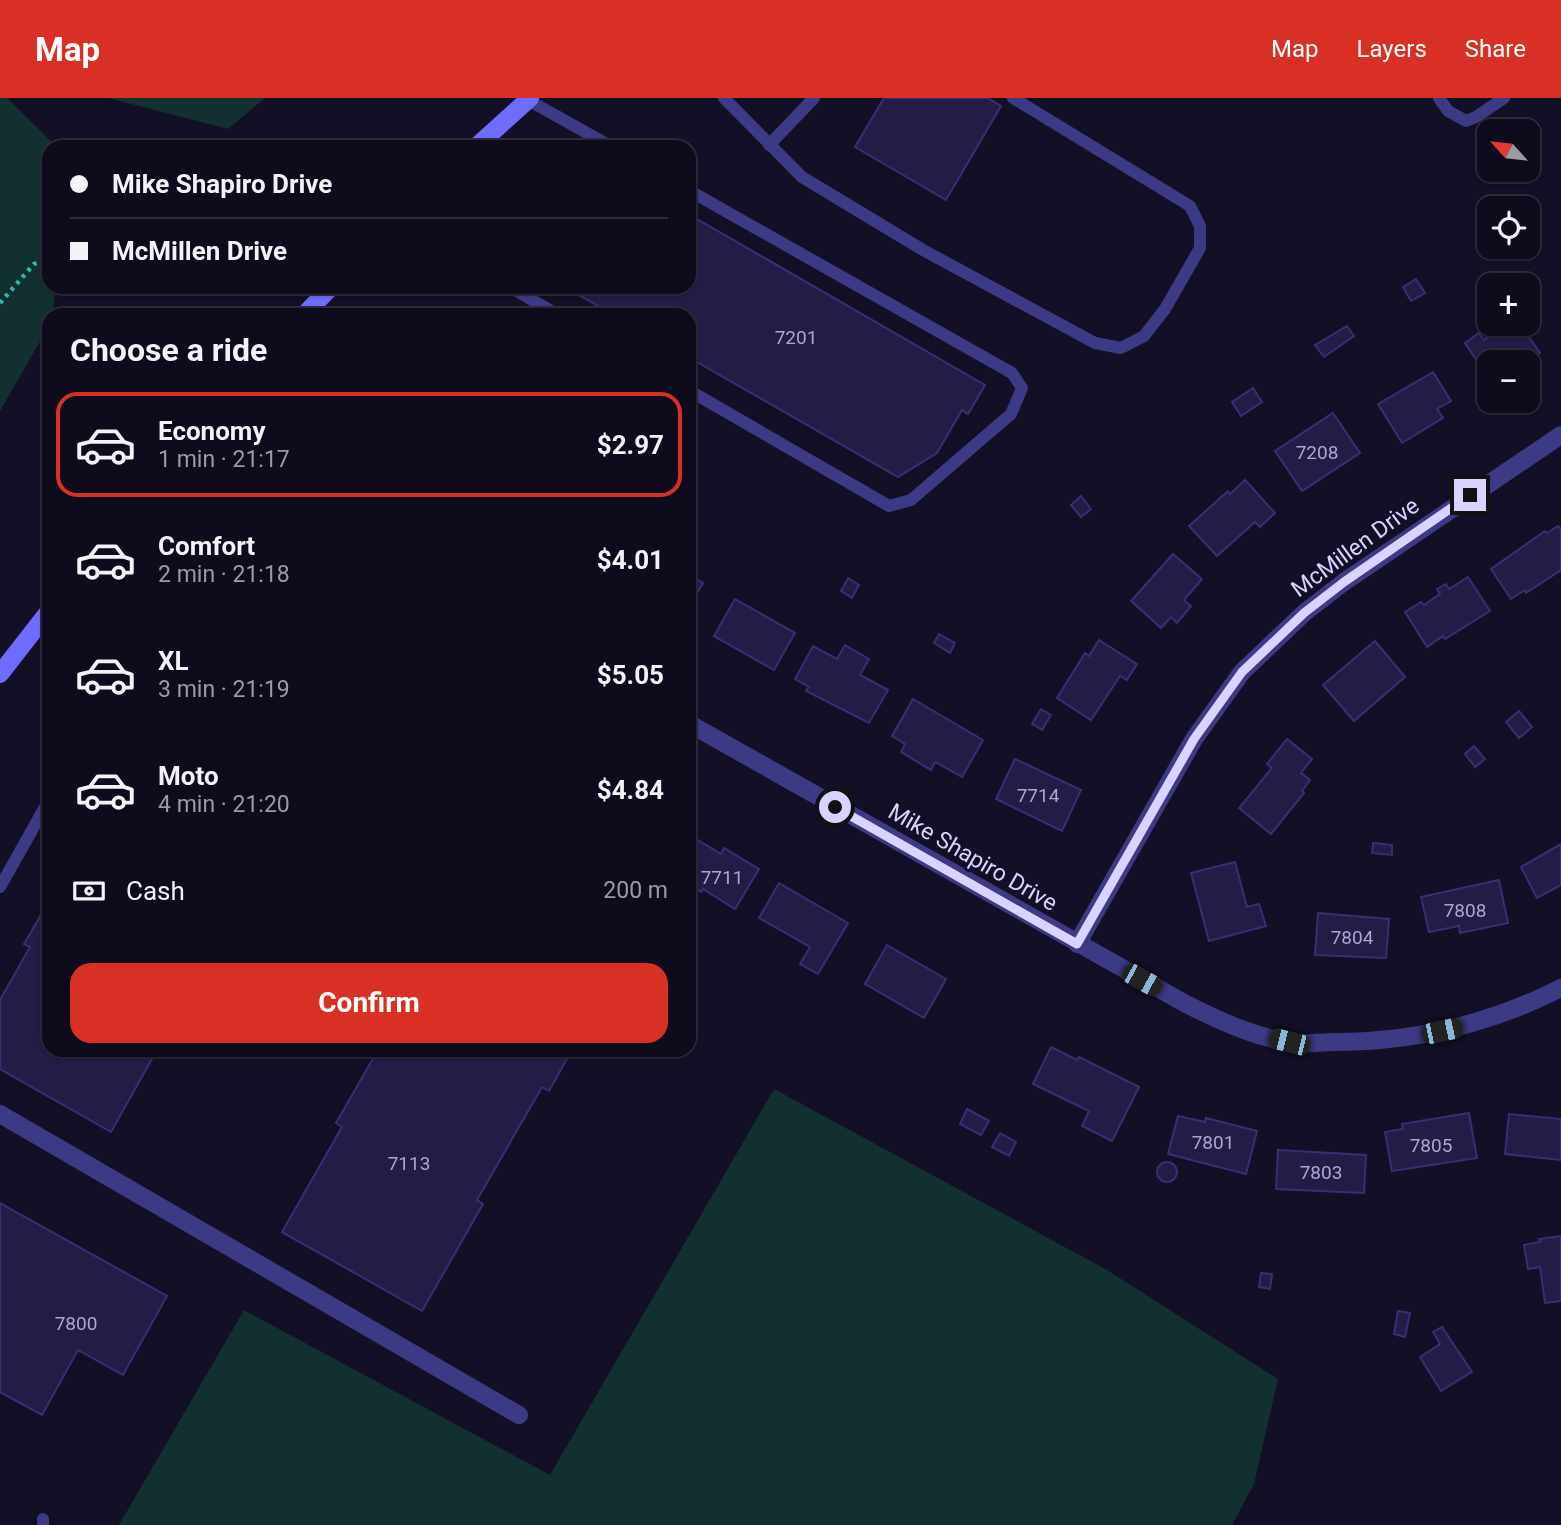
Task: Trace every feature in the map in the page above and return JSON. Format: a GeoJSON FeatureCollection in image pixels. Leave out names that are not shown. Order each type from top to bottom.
{"type":"FeatureCollection","features":[{"type":"Feature","properties":{"kind":"main road"},"geometry":{"type":"LineString","coordinates":[[484,140],[529,99]]}},
{"type":"Feature","properties":{"kind":"main road"},"geometry":{"type":"LineString","coordinates":[[311,308],[324,294]]}},
{"type":"Feature","properties":{"kind":"main road"},"geometry":{"type":"LineString","coordinates":[[0,674],[42,620]]}},
{"type":"Feature","properties":{"kind":"street","name":"McMillen Drive"},"geometry":{"type":"LineString","coordinates":[[1077,944],[1194,739],[1242,672],[1304,613],[1344,582],[1561,435]]}},
{"type":"Feature","properties":{"kind":"street","name":"Mike Shapiro Drive"},"geometry":{"type":"LineString","coordinates":[[696,727],[1077,944],[1210,1017],[1236,1028],[1289,1042],[1364,1042],[1424,1035],[1496,1017],[1561,988]]}},
{"type":"Feature","properties":{"kind":"street"},"geometry":{"type":"LineString","coordinates":[[0,1114],[519,1415]]}},
{"type":"Feature","properties":{"kind":"lane"},"geometry":{"type":"LineString","coordinates":[[724,98],[802,177],[923,250],[1095,342],[1121,348],[1144,336],[1165,309],[1200,248],[1200,226],[1190,206],[1013,98]]}},
{"type":"Feature","properties":{"kind":"lane"},"geometry":{"type":"LineString","coordinates":[[769,145],[814,98]]}},
{"type":"Feature","properties":{"kind":"lane"},"geometry":{"type":"LineString","coordinates":[[1439,98],[1448,111],[1466,121],[1504,98]]}},
{"type":"Feature","properties":{"kind":"lane"},"geometry":{"type":"LineString","coordinates":[[529,99],[600,140]]}},
{"type":"Feature","properties":{"kind":"lane"},"geometry":{"type":"LineString","coordinates":[[696,194],[1012,373],[1022,388],[1011,414],[911,500],[889,506],[696,394]]}},
{"type":"Feature","properties":{"kind":"lane"},"geometry":{"type":"LineString","coordinates":[[522,294],[546,308]]}},
{"type":"Feature","properties":{"kind":"lane"},"geometry":{"type":"LineString","coordinates":[[0,887],[42,812]]}},
{"type":"Feature","properties":{"kind":"path"},"geometry":{"type":"LineString","coordinates":[[0,303],[34,264],[42,261]]}},
{"type":"Feature","properties":{"kind":"green space"},"geometry":{"type":"Polygon","coordinates":[[[0,98],[7,98],[50,140],[42,140],[42,294],[55,294],[53,308],[42,308],[42,338],[0,411],[0,98]]]}},
{"type":"Feature","properties":{"kind":"green space"},"geometry":{"type":"Polygon","coordinates":[[[108,98],[265,98],[228,129],[108,98]]]}},
{"type":"Feature","properties":{"kind":"green space"},"geometry":{"type":"Polygon","coordinates":[[[774,1089],[1107,1270],[1278,1379],[1254,1484],[1232,1525],[119,1525],[244,1310],[550,1475],[774,1089]]]}},
{"type":"Feature","properties":{"kind":"building"},"geometry":{"type":"Polygon","coordinates":[[[884,98],[988,98],[1001,106],[946,200],[855,147],[884,98]]]}},
{"type":"Feature","properties":{"kind":"building"},"geometry":{"type":"Polygon","coordinates":[[[696,218],[985,385],[968,414],[962,410],[937,453],[898,477],[696,361],[696,308],[602,308],[577,294],[696,294],[696,218]]]}},
{"type":"Feature","properties":{"kind":"building"},"geometry":{"type":"Polygon","coordinates":[[[1416,279],[1425,293],[1411,301],[1403,287],[1416,279]]]}},
{"type":"Feature","properties":{"kind":"building"},"geometry":{"type":"Polygon","coordinates":[[[1347,326],[1354,336],[1324,357],[1315,345],[1347,326]]]}},
{"type":"Feature","properties":{"kind":"building"},"geometry":{"type":"Polygon","coordinates":[[[1477,334],[1484,340],[1490,336],[1528,336],[1538,350],[1477,350],[1477,361],[1465,343],[1477,334]]]}},
{"type":"Feature","properties":{"kind":"building"},"geometry":{"type":"Polygon","coordinates":[[[1433,372],[1451,401],[1437,409],[1443,418],[1402,443],[1378,404],[1433,372]]]}},
{"type":"Feature","properties":{"kind":"building"},"geometry":{"type":"Polygon","coordinates":[[[1253,388],[1262,402],[1241,416],[1232,402],[1253,388]]]}},
{"type":"Feature","properties":{"kind":"building"},"geometry":{"type":"Polygon","coordinates":[[[1333,413],[1360,453],[1302,491],[1275,451],[1333,413]]]}},
{"type":"Feature","properties":{"kind":"building"},"geometry":{"type":"Polygon","coordinates":[[[1245,480],[1275,513],[1260,527],[1255,522],[1217,556],[1189,526],[1228,491],[1230,494],[1245,480]]]}},
{"type":"Feature","properties":{"kind":"building"},"geometry":{"type":"Polygon","coordinates":[[[1081,496],[1091,509],[1081,517],[1071,505],[1081,496]]]}},
{"type":"Feature","properties":{"kind":"building"},"geometry":{"type":"Polygon","coordinates":[[[1558,526],[1561,529],[1561,570],[1526,593],[1525,590],[1511,599],[1491,569],[1545,531],[1547,533],[1558,526]]]}},
{"type":"Feature","properties":{"kind":"building"},"geometry":{"type":"Polygon","coordinates":[[[1173,554],[1202,579],[1184,600],[1191,606],[1177,623],[1171,617],[1161,628],[1131,601],[1173,554]]]}},
{"type":"Feature","properties":{"kind":"building"},"geometry":{"type":"Polygon","coordinates":[[[1468,577],[1490,611],[1427,647],[1405,612],[1421,602],[1424,605],[1440,594],[1437,589],[1446,584],[1449,589],[1468,577]]]}},
{"type":"Feature","properties":{"kind":"building"},"geometry":{"type":"Polygon","coordinates":[[[848,578],[859,585],[852,598],[841,591],[848,578]]]}},
{"type":"Feature","properties":{"kind":"building"},"geometry":{"type":"Polygon","coordinates":[[[696,579],[703,583],[696,595],[696,579]]]}},
{"type":"Feature","properties":{"kind":"building"},"geometry":{"type":"Polygon","coordinates":[[[735,599],[795,633],[774,670],[714,636],[735,599]]]}},
{"type":"Feature","properties":{"kind":"building"},"geometry":{"type":"Polygon","coordinates":[[[939,634],[955,643],[950,653],[934,643],[939,634]]]}},
{"type":"Feature","properties":{"kind":"building"},"geometry":{"type":"Polygon","coordinates":[[[1099,640],[1137,664],[1127,680],[1120,676],[1091,720],[1057,698],[1085,653],[1089,656],[1099,640]]]}},
{"type":"Feature","properties":{"kind":"building"},"geometry":{"type":"Polygon","coordinates":[[[1375,641],[1405,677],[1354,721],[1323,685],[1375,641]]]}},
{"type":"Feature","properties":{"kind":"building"},"geometry":{"type":"Polygon","coordinates":[[[845,645],[869,659],[860,675],[888,690],[869,723],[806,691],[809,687],[795,679],[813,646],[837,659],[845,645]]]}},
{"type":"Feature","properties":{"kind":"building"},"geometry":{"type":"Polygon","coordinates":[[[913,699],[983,740],[962,777],[935,762],[931,770],[901,752],[905,744],[892,736],[913,699]]]}},
{"type":"Feature","properties":{"kind":"building"},"geometry":{"type":"Polygon","coordinates":[[[1041,709],[1051,715],[1042,730],[1032,724],[1041,709]]]}},
{"type":"Feature","properties":{"kind":"building"},"geometry":{"type":"Polygon","coordinates":[[[1519,711],[1532,727],[1519,738],[1506,722],[1519,711]]]}},
{"type":"Feature","properties":{"kind":"building"},"geometry":{"type":"Polygon","coordinates":[[[1287,739],[1312,759],[1301,773],[1310,780],[1302,791],[1304,793],[1271,834],[1239,808],[1272,768],[1267,764],[1287,739]]]}},
{"type":"Feature","properties":{"kind":"building"},"geometry":{"type":"Polygon","coordinates":[[[1474,746],[1485,759],[1475,767],[1465,754],[1474,746]]]}},
{"type":"Feature","properties":{"kind":"building"},"geometry":{"type":"Polygon","coordinates":[[[1015,759],[1081,790],[1062,831],[996,799],[1015,759]]]}},
{"type":"Feature","properties":{"kind":"building"},"geometry":{"type":"Polygon","coordinates":[[[696,839],[721,854],[724,848],[759,869],[735,909],[703,889],[701,892],[696,889],[696,839]]]}},
{"type":"Feature","properties":{"kind":"building"},"geometry":{"type":"Polygon","coordinates":[[[1373,843],[1392,845],[1392,855],[1372,853],[1373,843]]]}},
{"type":"Feature","properties":{"kind":"building"},"geometry":{"type":"Polygon","coordinates":[[[1561,844],[1561,885],[1537,898],[1521,867],[1561,844]]]}},
{"type":"Feature","properties":{"kind":"building"},"geometry":{"type":"Polygon","coordinates":[[[1235,862],[1247,907],[1259,904],[1266,926],[1209,941],[1191,873],[1235,862]]]}},
{"type":"Feature","properties":{"kind":"building"},"geometry":{"type":"Polygon","coordinates":[[[1499,880],[1508,923],[1460,933],[1459,926],[1429,932],[1421,897],[1499,880]]]}},
{"type":"Feature","properties":{"kind":"building"},"geometry":{"type":"Polygon","coordinates":[[[779,883],[848,923],[818,974],[800,964],[810,947],[759,918],[779,883]]]}},
{"type":"Feature","properties":{"kind":"building"},"geometry":{"type":"Polygon","coordinates":[[[42,913],[42,1057],[153,1057],[111,1132],[0,1069],[0,1000],[30,947],[24,944],[42,913]]]}},
{"type":"Feature","properties":{"kind":"building"},"geometry":{"type":"Polygon","coordinates":[[[1318,913],[1389,919],[1386,958],[1315,955],[1318,913]]]}},
{"type":"Feature","properties":{"kind":"building"},"geometry":{"type":"Polygon","coordinates":[[[887,945],[946,979],[924,1018],[865,984],[887,945]]]}},
{"type":"Feature","properties":{"kind":"building"},"geometry":{"type":"Polygon","coordinates":[[[1051,1047],[1077,1060],[1079,1057],[1139,1087],[1112,1141],[1082,1126],[1089,1111],[1033,1084],[1051,1047]]]}},
{"type":"Feature","properties":{"kind":"building"},"geometry":{"type":"Polygon","coordinates":[[[374,1057],[568,1057],[549,1091],[542,1087],[477,1200],[483,1204],[422,1311],[282,1232],[342,1127],[336,1123],[374,1057]]]}},
{"type":"Feature","properties":{"kind":"building"},"geometry":{"type":"Polygon","coordinates":[[[967,1109],[989,1121],[981,1135],[960,1124],[967,1109]]]}},
{"type":"Feature","properties":{"kind":"building"},"geometry":{"type":"Polygon","coordinates":[[[1469,1113],[1477,1158],[1392,1171],[1385,1132],[1403,1129],[1402,1124],[1469,1113]]]}},
{"type":"Feature","properties":{"kind":"building"},"geometry":{"type":"Polygon","coordinates":[[[1509,1114],[1561,1119],[1561,1160],[1505,1154],[1509,1114]]]}},
{"type":"Feature","properties":{"kind":"building"},"geometry":{"type":"Polygon","coordinates":[[[1178,1116],[1205,1122],[1206,1118],[1257,1131],[1246,1174],[1168,1154],[1178,1116]]]}},
{"type":"Feature","properties":{"kind":"building"},"geometry":{"type":"Polygon","coordinates":[[[1000,1133],[1016,1142],[1009,1156],[992,1147],[1000,1133]]]}},
{"type":"Feature","properties":{"kind":"building"},"geometry":{"type":"Polygon","coordinates":[[[1278,1150],[1366,1155],[1364,1193],[1276,1189],[1278,1150]]]}},
{"type":"Feature","properties":{"kind":"building"},"geometry":{"type":"Polygon","coordinates":[[[1167,1162],[1174,1165],[1177,1172],[1174,1179],[1167,1182],[1160,1179],[1157,1172],[1160,1165],[1167,1162]]]}},
{"type":"Feature","properties":{"kind":"building"},"geometry":{"type":"Polygon","coordinates":[[[0,1203],[167,1296],[123,1375],[78,1350],[42,1415],[0,1392],[0,1203]]]}},
{"type":"Feature","properties":{"kind":"building"},"geometry":{"type":"Polygon","coordinates":[[[1561,1236],[1561,1301],[1545,1303],[1540,1267],[1528,1269],[1524,1245],[1540,1242],[1539,1239],[1561,1236]]]}},
{"type":"Feature","properties":{"kind":"building"},"geometry":{"type":"Polygon","coordinates":[[[1261,1273],[1272,1274],[1270,1289],[1259,1287],[1261,1273]]]}},
{"type":"Feature","properties":{"kind":"building"},"geometry":{"type":"Polygon","coordinates":[[[1398,1311],[1410,1313],[1405,1337],[1394,1334],[1398,1311]]]}},
{"type":"Feature","properties":{"kind":"building"},"geometry":{"type":"Polygon","coordinates":[[[1442,1327],[1472,1372],[1441,1391],[1420,1357],[1440,1344],[1433,1332],[1442,1327]]]}},
{"type":"Feature","properties":{"kind":"route"},"geometry":{"type":"LineString","coordinates":[[835,807],[1077,944],[1194,739],[1242,672],[1304,613],[1470,495]]}}]}
